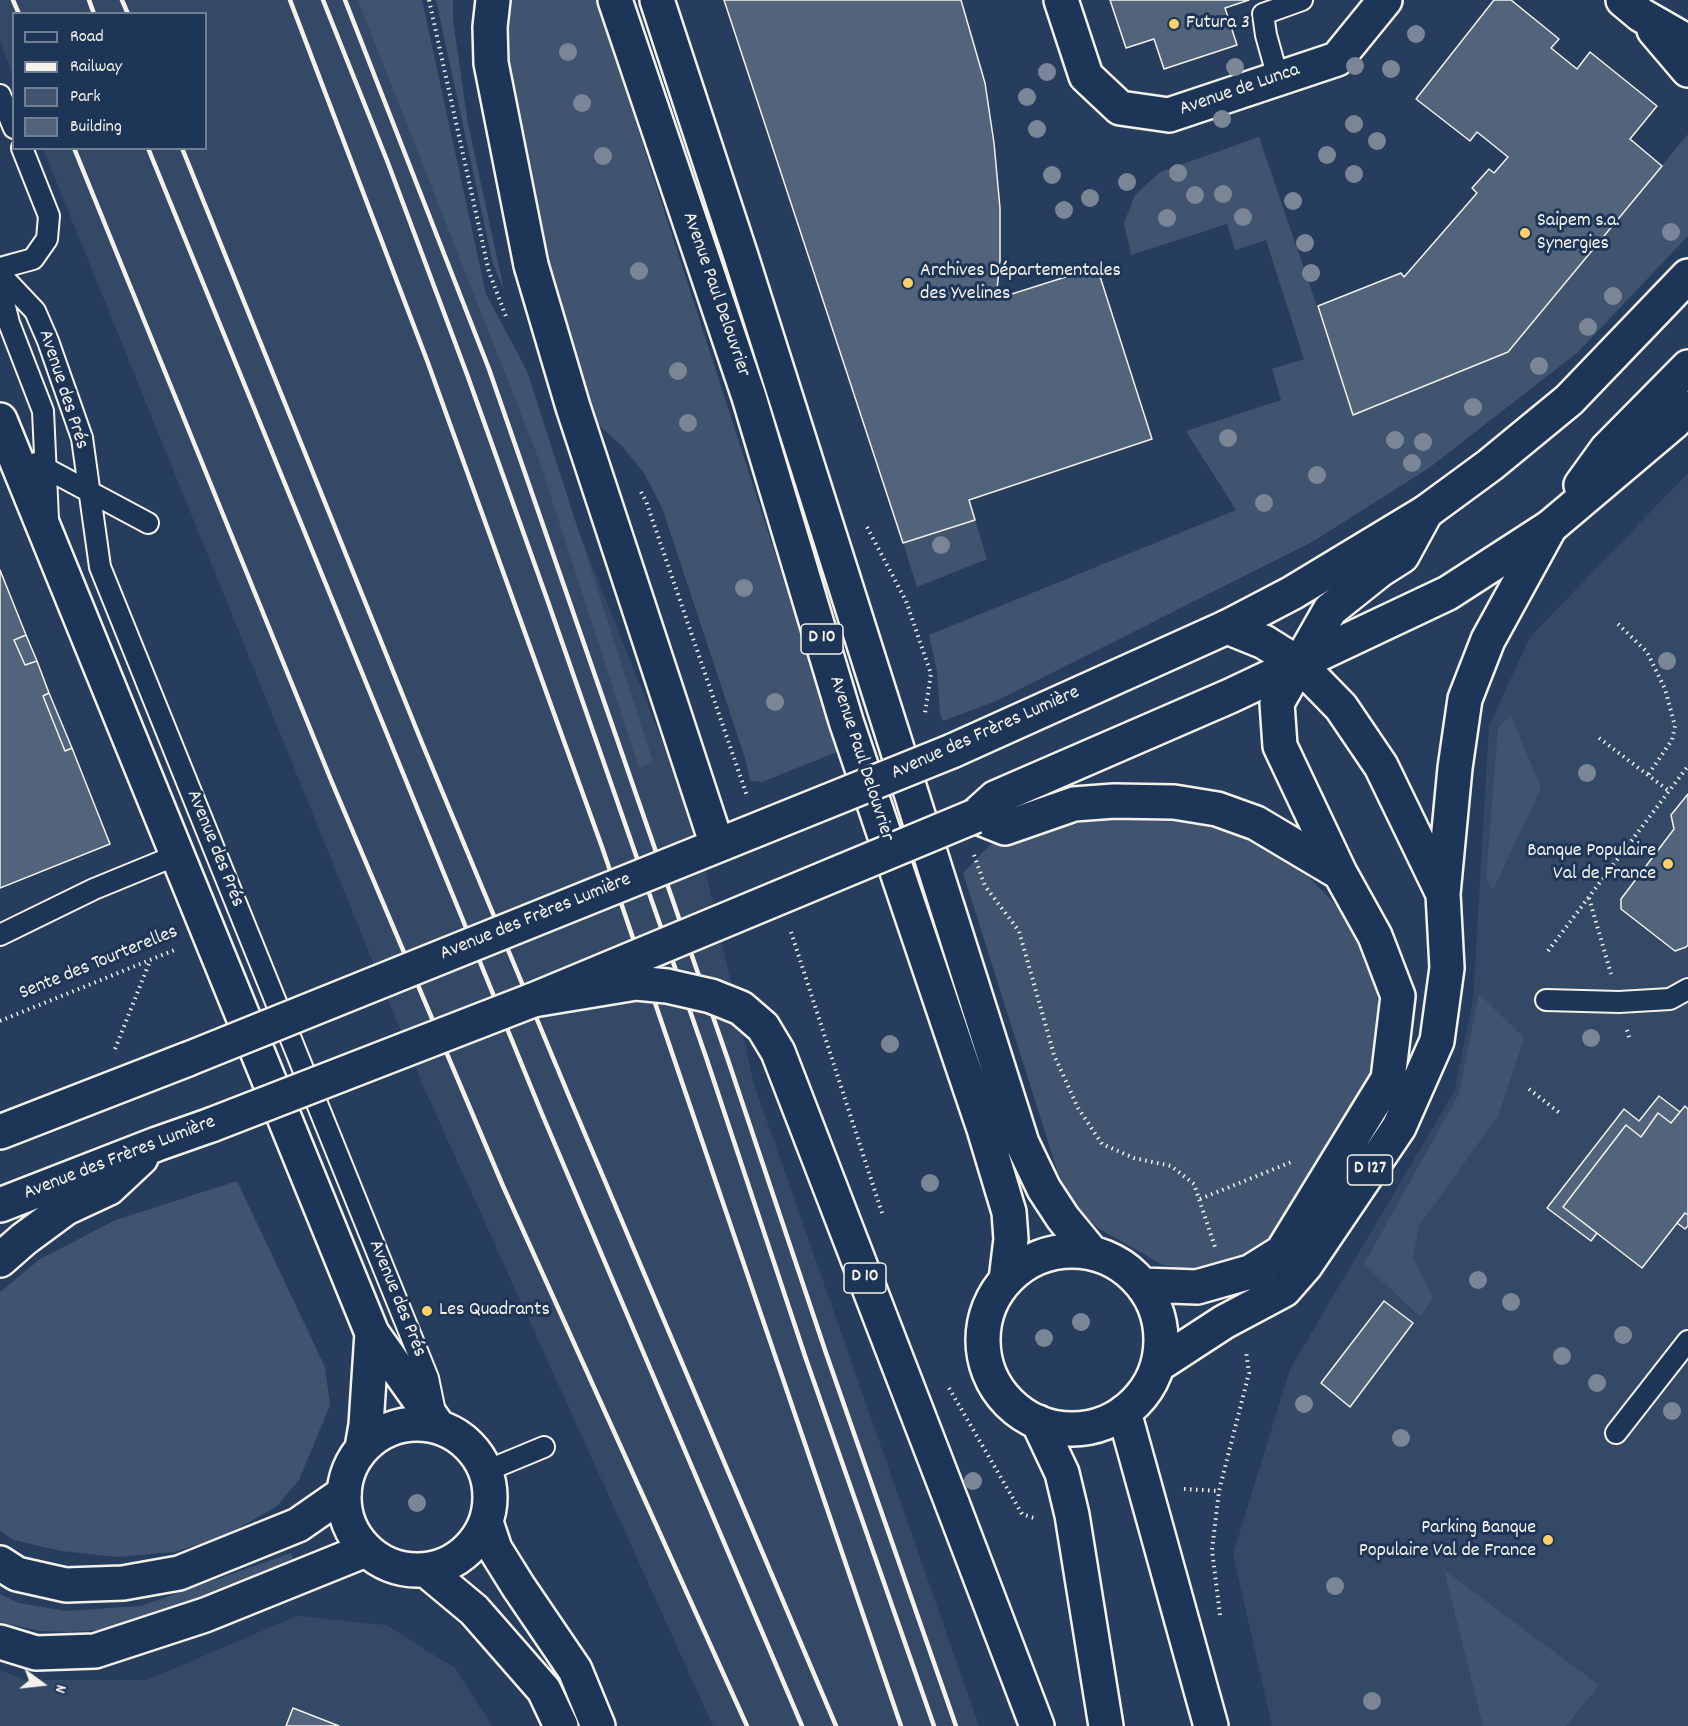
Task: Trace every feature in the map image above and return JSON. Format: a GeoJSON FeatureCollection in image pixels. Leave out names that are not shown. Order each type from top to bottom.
{"type":"FeatureCollection","features":[{"type":"Feature","properties":{"kind":"main road"},"geometry":{"type":"LineString","coordinates":[[493,0],[490,27],[491,63],[531,265],[573,407],[717,845]]}},
{"type":"Feature","properties":{"kind":"main road","name":"Avenue Paul Delouvrier"},"geometry":{"type":"LineString","coordinates":[[615,0],[749,397],[846,721],[987,1140],[1009,1212],[1011,1239],[1006,1280]]}},
{"type":"Feature","properties":{"kind":"main road","name":"Avenue Paul Delouvrier"},"geometry":{"type":"LineString","coordinates":[[657,0],[741,256],[1022,1143],[1044,1189],[1090,1252]]}},
{"type":"Feature","properties":{"kind":"main road","name":"Avenue de Lunca"},"geometry":{"type":"LineString","coordinates":[[1061,0],[1086,76],[1120,108],[1169,115],[1337,59],[1385,0]]}},
{"type":"Feature","properties":{"kind":"main road"},"geometry":{"type":"LineString","coordinates":[[1632,7],[1688,42]]}},
{"type":"Feature","properties":{"kind":"main road"},"geometry":{"type":"LineString","coordinates":[[1632,7],[1688,70]]}},
{"type":"Feature","properties":{"kind":"main road","name":"Avenue des Frères Lumière"},"geometry":{"type":"LineString","coordinates":[[0,1132],[188,1059],[952,751],[1227,627],[1292,593],[1426,512],[1490,465],[1569,400],[1688,276]]}},
{"type":"Feature","properties":{"kind":"main road","name":"Avenue des Frères Lumière"},"geometry":{"type":"LineString","coordinates":[[1550,527],[1607,449],[1688,367]]}},
{"type":"Feature","properties":{"kind":"main road","name":"Avenue des Frères Lumière"},"geometry":{"type":"LineString","coordinates":[[0,1205],[533,1000],[975,816],[995,798],[1299,664],[1448,593],[1550,527],[1688,408]]}},
{"type":"Feature","properties":{"kind":"main road","name":"Avenue des Prés"},"geometry":{"type":"LineString","coordinates":[[0,420],[372,1333],[438,1426]]}},
{"type":"Feature","properties":{"kind":"main road"},"geometry":{"type":"LineString","coordinates":[[1143,1285],[1197,1287],[1250,1272],[1282,1252],[1388,1079],[1398,996],[1375,936],[1340,873],[1280,746],[1277,703],[1330,610],[1380,570],[1402,556],[1426,512]]}},
{"type":"Feature","properties":{"kind":"main road","name":"D 127"},"geometry":{"type":"LineString","coordinates":[[1158,1365],[1224,1322],[1284,1290],[1305,1266],[1399,1127],[1437,1041],[1447,968],[1443,894],[1455,768],[1466,699],[1488,640],[1550,527]]}},
{"type":"Feature","properties":{"kind":"main road","name":"D 127"},"geometry":{"type":"LineString","coordinates":[[1227,627],[1264,642],[1299,664],[1341,707],[1381,766],[1443,894]]}},
{"type":"Feature","properties":{"kind":"main road"},"geometry":{"type":"LineString","coordinates":[[975,816],[1005,828],[1074,804],[1114,801],[1174,802],[1217,809],[1256,823],[1340,873]]}},
{"type":"Feature","properties":{"kind":"main road","name":"D 10"},"geometry":{"type":"LineString","coordinates":[[533,1000],[636,983],[667,986],[711,996],[741,1008],[763,1027],[778,1052],[1036,1726]]}},
{"type":"Feature","properties":{"kind":"main road","name":"D 127"},"geometry":{"type":"LineString","coordinates":[[0,1260],[66,1208],[109,1188],[158,1144]]}},
{"type":"Feature","properties":{"kind":"main road"},"geometry":{"type":"LineString","coordinates":[[1068,1250],[1090,1252],[1110,1259],[1128,1270],[1143,1285],[1156,1310],[1161,1337],[1158,1365],[1139,1399],[1124,1412],[1104,1423],[1082,1428],[1060,1428],[1038,1422],[1014,1407],[996,1386],[986,1360],[984,1331],[991,1304],[1006,1280],[1023,1265],[1044,1255],[1068,1250]]}},
{"type":"Feature","properties":{"kind":"main road","name":"Avenue des Prés"},"geometry":{"type":"LineString","coordinates":[[362,1449],[366,1425],[372,1333]]}},
{"type":"Feature","properties":{"kind":"main road"},"geometry":{"type":"LineString","coordinates":[[1124,1412],[1211,1726]]}},
{"type":"Feature","properties":{"kind":"main road"},"geometry":{"type":"LineString","coordinates":[[1038,1422],[1062,1473],[1072,1515],[1106,1726]]}},
{"type":"Feature","properties":{"kind":"main road","name":"Avenue des Prés"},"geometry":{"type":"LineString","coordinates":[[418,1423],[438,1426],[459,1436],[475,1451],[486,1471],[491,1488],[491,1505],[486,1522],[477,1540],[463,1555],[445,1565],[426,1570],[405,1569],[384,1563],[366,1550],[353,1533],[346,1514],[344,1493],[349,1469],[362,1449],[378,1435],[397,1426],[418,1423]]}},
{"type":"Feature","properties":{"kind":"main road"},"geometry":{"type":"LineString","coordinates":[[0,1563],[17,1574],[66,1585],[123,1583],[179,1573],[298,1526],[344,1493]]}},
{"type":"Feature","properties":{"kind":"main road","name":"Avenue des Prés"},"geometry":{"type":"LineString","coordinates":[[486,1522],[495,1549],[575,1670],[598,1726]]}},
{"type":"Feature","properties":{"kind":"main road"},"geometry":{"type":"LineString","coordinates":[[0,1642],[36,1653],[95,1652],[205,1615],[366,1550]]}},
{"type":"Feature","properties":{"kind":"main road"},"geometry":{"type":"LineString","coordinates":[[426,1570],[474,1610],[544,1690],[561,1726]]}},
{"type":"Feature","properties":{"kind":"lane"},"geometry":{"type":"LineString","coordinates":[[1278,78],[1266,35],[1263,14],[1302,0]]}},
{"type":"Feature","properties":{"kind":"lane"},"geometry":{"type":"LineString","coordinates":[[0,95],[12,123]]}},
{"type":"Feature","properties":{"kind":"lane"},"geometry":{"type":"LineString","coordinates":[[0,268],[33,259],[47,239],[49,216],[23,150]]}},
{"type":"Feature","properties":{"kind":"lane","name":"Avenue des Prés"},"geometry":{"type":"LineString","coordinates":[[0,274],[35,311],[48,341],[82,438],[100,567],[428,1378],[438,1426]]}},
{"type":"Feature","properties":{"kind":"lane","name":"Avenue des Prés"},"geometry":{"type":"LineString","coordinates":[[0,286],[9,324],[43,411],[50,540]]}},
{"type":"Feature","properties":{"kind":"lane"},"geometry":{"type":"LineString","coordinates":[[12,450],[148,523]]}},
{"type":"Feature","properties":{"kind":"lane"},"geometry":{"type":"LineString","coordinates":[[0,934],[94,889],[177,855]]}},
{"type":"Feature","properties":{"kind":"lane"},"geometry":{"type":"LineString","coordinates":[[1546,1000],[1619,1002],[1670,999],[1688,989]]}},
{"type":"Feature","properties":{"kind":"lane"},"geometry":{"type":"LineString","coordinates":[[1616,1433],[1688,1341]]}},
{"type":"Feature","properties":{"kind":"lane"},"geometry":{"type":"LineString","coordinates":[[486,1471],[544,1447]]}},
{"type":"Feature","properties":{"kind":"path"},"geometry":{"type":"LineString","coordinates":[[906,601],[931,674],[924,719]]}},
{"type":"Feature","properties":{"kind":"path"},"geometry":{"type":"LineString","coordinates":[[1618,624],[1647,652],[1665,688],[1675,726],[1672,740],[1648,775]]}},
{"type":"Feature","properties":{"kind":"path"},"geometry":{"type":"LineString","coordinates":[[1599,738],[1669,791]]}},
{"type":"Feature","properties":{"kind":"path"},"geometry":{"type":"LineString","coordinates":[[1548,951],[1688,766]]}},
{"type":"Feature","properties":{"kind":"path"},"geometry":{"type":"LineString","coordinates":[[973,852],[985,886],[1019,931],[1054,1055],[1078,1108],[1102,1144],[1134,1158],[1172,1166],[1194,1184],[1218,1256]]}},
{"type":"Feature","properties":{"kind":"path"},"geometry":{"type":"LineString","coordinates":[[1589,897],[1630,1040]]}},
{"type":"Feature","properties":{"kind":"path","name":"Sente des Tourterelles"},"geometry":{"type":"LineString","coordinates":[[0,1021],[209,935]]}},
{"type":"Feature","properties":{"kind":"path"},"geometry":{"type":"LineString","coordinates":[[112,1055],[150,960]]}},
{"type":"Feature","properties":{"kind":"path"},"geometry":{"type":"LineString","coordinates":[[1529,1089],[1562,1114]]}},
{"type":"Feature","properties":{"kind":"path"},"geometry":{"type":"LineString","coordinates":[[1200,1199],[1299,1159]]}},
{"type":"Feature","properties":{"kind":"path"},"geometry":{"type":"LineString","coordinates":[[1221,1619],[1212,1550],[1219,1491],[1249,1372],[1245,1345]]}},
{"type":"Feature","properties":{"kind":"path"},"geometry":{"type":"LineString","coordinates":[[947,1385],[1022,1514],[1045,1521]]}},
{"type":"Feature","properties":{"kind":"shaded area"},"geometry":{"type":"Polygon","coordinates":[[[0,0],[368,0],[695,824],[754,1084],[979,1726],[713,1726],[424,1088],[43,150],[207,150],[207,12],[12,12],[12,71],[0,41],[0,0]]]}},
{"type":"Feature","properties":{"kind":"shaded area"},"geometry":{"type":"Polygon","coordinates":[[[1688,473],[1688,1726],[1272,1726],[1233,1554],[1290,1369],[1454,1092],[1473,1000],[1489,726],[1530,637],[1688,473]]]}},
{"type":"Feature","properties":{"kind":"shaded area"},"geometry":{"type":"Polygon","coordinates":[[[297,1616],[386,1625],[455,1668],[492,1726],[0,1726],[0,1670],[25,1680],[147,1680],[297,1616]]]}},
{"type":"Feature","properties":{"kind":"green space"},"geometry":{"type":"Polygon","coordinates":[[[358,0],[422,0],[486,294],[527,371],[653,762],[639,768],[538,457],[358,0]]]}},
{"type":"Feature","properties":{"kind":"green space"},"geometry":{"type":"Polygon","coordinates":[[[436,0],[453,0],[453,20],[468,124],[504,290],[493,264],[436,0]]]}},
{"type":"Feature","properties":{"kind":"green space"},"geometry":{"type":"Polygon","coordinates":[[[508,0],[596,0],[839,751],[762,782],[750,781],[746,761],[662,508],[644,473],[622,446],[593,420],[545,263],[507,80],[504,31],[508,0]]]}},
{"type":"Feature","properties":{"kind":"green space"},"geometry":{"type":"Polygon","coordinates":[[[1688,134],[1688,236],[1577,353],[1429,468],[1312,542],[996,701],[943,721],[940,714],[937,671],[929,635],[1236,510],[1186,431],[1281,400],[1272,369],[1304,359],[1266,240],[1235,250],[1227,224],[1131,255],[1124,223],[1135,195],[1160,172],[1259,137],[1354,415],[1508,352],[1688,134]]]}},
{"type":"Feature","properties":{"kind":"green space"},"geometry":{"type":"Polygon","coordinates":[[[975,520],[987,559],[917,587],[903,543],[975,520]]]}},
{"type":"Feature","properties":{"kind":"green space"},"geometry":{"type":"Polygon","coordinates":[[[1511,715],[1541,788],[1493,890],[1486,879],[1498,728],[1511,715]]]}},
{"type":"Feature","properties":{"kind":"green space"},"geometry":{"type":"Polygon","coordinates":[[[1112,815],[1183,819],[1258,842],[1307,875],[1356,926],[1376,983],[1381,1034],[1368,1088],[1285,1224],[1253,1253],[1203,1272],[1163,1265],[1098,1228],[1071,1202],[1057,1170],[963,873],[990,845],[1112,815]]]}},
{"type":"Feature","properties":{"kind":"green space"},"geometry":{"type":"Polygon","coordinates":[[[1479,994],[1524,1038],[1498,1116],[1419,1226],[1413,1258],[1433,1299],[1420,1317],[1364,1264],[1459,1094],[1479,994]]]}},
{"type":"Feature","properties":{"kind":"green space"},"geometry":{"type":"Polygon","coordinates":[[[237,1181],[325,1367],[330,1405],[299,1480],[276,1507],[222,1537],[174,1552],[117,1557],[61,1551],[14,1540],[0,1531],[0,1292],[40,1259],[116,1220],[237,1181]]]}},
{"type":"Feature","properties":{"kind":"green space"},"geometry":{"type":"Polygon","coordinates":[[[291,1553],[297,1566],[136,1623],[99,1630],[67,1632],[40,1631],[0,1622],[0,1594],[19,1603],[65,1611],[141,1606],[291,1553]]]}},
{"type":"Feature","properties":{"kind":"green space"},"geometry":{"type":"Polygon","coordinates":[[[1444,1570],[1599,1685],[1566,1726],[1483,1726],[1444,1570]]]}},
{"type":"Feature","properties":{"kind":"building","name":"Archives Départementales des Yvelines"},"geometry":{"type":"Polygon","coordinates":[[[724,0],[961,0],[985,83],[994,143],[1000,208],[1000,261],[996,299],[1097,267],[1152,439],[969,500],[975,520],[903,543],[724,0]]]}},
{"type":"Feature","properties":{"kind":"building","name":"Futura 3"},"geometry":{"type":"Polygon","coordinates":[[[1110,0],[1249,0],[1225,8],[1237,45],[1164,69],[1154,39],[1126,48],[1110,0]]]}},
{"type":"Feature","properties":{"kind":"building","name":"Saipem s.a. Synergies"},"geometry":{"type":"Polygon","coordinates":[[[1494,0],[1511,0],[1559,39],[1551,48],[1577,69],[1590,52],[1657,106],[1630,139],[1662,166],[1508,352],[1353,415],[1318,306],[1401,273],[1404,277],[1477,193],[1472,188],[1489,169],[1494,173],[1508,157],[1477,132],[1470,141],[1416,99],[1494,0]]]}},
{"type":"Feature","properties":{"kind":"building"},"geometry":{"type":"Polygon","coordinates":[[[0,570],[26,635],[14,640],[25,665],[37,661],[49,693],[43,696],[65,751],[72,748],[110,844],[0,888],[0,570]]]}},
{"type":"Feature","properties":{"kind":"building"},"geometry":{"type":"Polygon","coordinates":[[[26,635],[37,661],[25,665],[14,640],[26,635]]]}},
{"type":"Feature","properties":{"kind":"building"},"geometry":{"type":"Polygon","coordinates":[[[49,693],[72,748],[65,751],[43,696],[49,693]]]}},
{"type":"Feature","properties":{"kind":"building","name":"Banque Populaire Val de France"},"geometry":{"type":"Polygon","coordinates":[[[1688,794],[1688,945],[1675,951],[1621,909],[1621,899],[1674,829],[1671,815],[1688,794]]]}},
{"type":"Feature","properties":{"kind":"building"},"geometry":{"type":"Polygon","coordinates":[[[1659,1096],[1680,1112],[1671,1123],[1658,1113],[1641,1137],[1626,1125],[1563,1207],[1597,1233],[1591,1241],[1547,1208],[1624,1109],[1639,1121],[1659,1096]]]}},
{"type":"Feature","properties":{"kind":"building"},"geometry":{"type":"Polygon","coordinates":[[[1685,1106],[1688,1109],[1688,1215],[1685,1213],[1642,1268],[1563,1207],[1626,1125],[1641,1137],[1658,1113],[1671,1123],[1685,1106]]]}},
{"type":"Feature","properties":{"kind":"building"},"geometry":{"type":"Polygon","coordinates":[[[1685,1213],[1688,1215],[1688,1226],[1685,1229],[1677,1223],[1685,1213]]]}},
{"type":"Feature","properties":{"kind":"building"},"geometry":{"type":"Polygon","coordinates":[[[1384,1301],[1413,1323],[1350,1407],[1321,1383],[1384,1301]]]}},
{"type":"Feature","properties":{"kind":"building"},"geometry":{"type":"Polygon","coordinates":[[[293,1708],[339,1726],[286,1726],[293,1708]]]}},
{"type":"Feature","properties":{"kind":"railway"},"geometry":{"type":"LineString","coordinates":[[13,0],[18,12]]}},
{"type":"Feature","properties":{"kind":"railway"},"geometry":{"type":"LineString","coordinates":[[89,0],[93,12]]}},
{"type":"Feature","properties":{"kind":"railway"},"geometry":{"type":"LineString","coordinates":[[122,0],[127,12]]}},
{"type":"Feature","properties":{"kind":"railway"},"geometry":{"type":"LineString","coordinates":[[290,0],[428,363],[602,847],[901,1726]]}},
{"type":"Feature","properties":{"kind":"railway"},"geometry":{"type":"LineString","coordinates":[[323,0],[388,163],[546,596],[706,1057],[806,1359],[934,1726]]}},
{"type":"Feature","properties":{"kind":"railway"},"geometry":{"type":"LineString","coordinates":[[345,0],[489,369],[956,1726]]}},
{"type":"Feature","properties":{"kind":"railway"},"geometry":{"type":"LineString","coordinates":[[75,150],[331,780],[503,1186],[747,1726]]}},
{"type":"Feature","properties":{"kind":"railway"},"geometry":{"type":"LineString","coordinates":[[149,150],[542,1114],[802,1726]]}},
{"type":"Feature","properties":{"kind":"railway"},"geometry":{"type":"LineString","coordinates":[[183,150],[422,743],[836,1726]]}},
{"type":"Feature","properties":{"kind":"place","name":"Futura 3"},"geometry":{"type":"Point","coordinates":[1174,24]}},
{"type":"Feature","properties":{"kind":"place","name":"Saipem s.a. Synergies"},"geometry":{"type":"Point","coordinates":[1525,233]}},
{"type":"Feature","properties":{"kind":"place","name":"Archives Départementales des Yvelines"},"geometry":{"type":"Point","coordinates":[908,283]}},
{"type":"Feature","properties":{"kind":"place","name":"Banque Populaire Val de France"},"geometry":{"type":"Point","coordinates":[1668,864]}},
{"type":"Feature","properties":{"kind":"place","name":"Les Quadrants"},"geometry":{"type":"Point","coordinates":[427,1311]}},
{"type":"Feature","properties":{"kind":"place","name":"Parking Banque Populaire Val de France"},"geometry":{"type":"Point","coordinates":[1548,1540]}}]}
